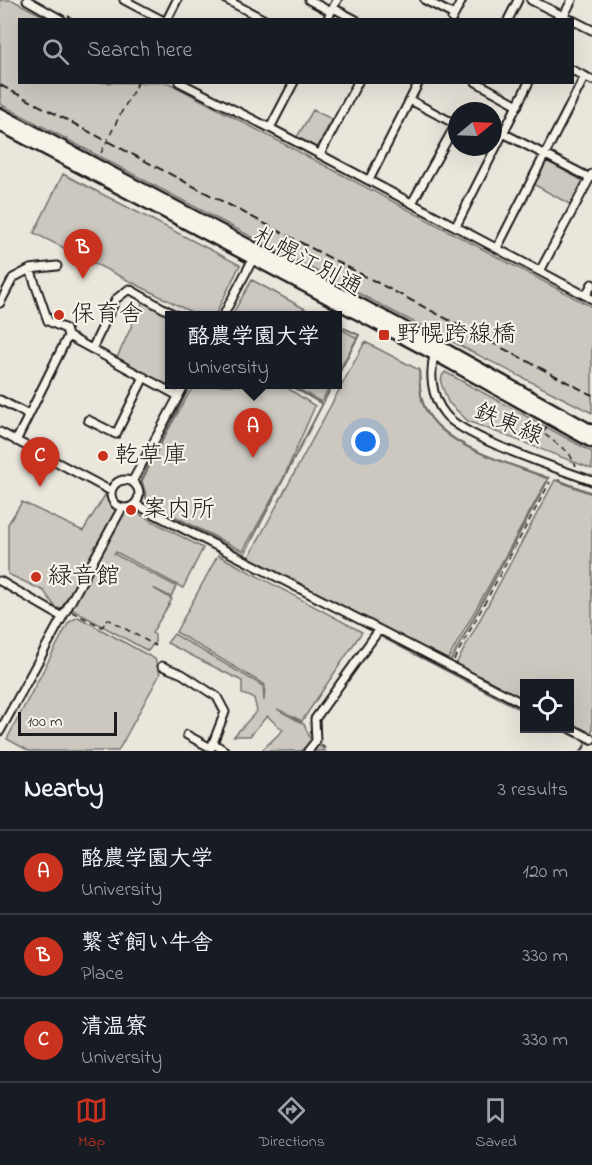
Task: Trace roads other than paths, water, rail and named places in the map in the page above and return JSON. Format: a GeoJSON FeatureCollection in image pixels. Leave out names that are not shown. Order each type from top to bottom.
{"type":"FeatureCollection","features":[{"type":"Feature","properties":{"kind":"highway","name":"札幌江別通"},"geometry":{"type":"LineString","coordinates":[[0,114],[435,350],[592,431]]}},
{"type":"Feature","properties":{"kind":"highway","name":"札幌江別通"},"geometry":{"type":"LineString","coordinates":[[0,125],[256,254]]}},
{"type":"Feature","properties":{"kind":"highway","name":"札幌江別通"},"geometry":{"type":"LineString","coordinates":[[435,350],[592,442]]}},
{"type":"Feature","properties":{"kind":"street"},"geometry":{"type":"LineString","coordinates":[[27,0],[58,18]]}},
{"type":"Feature","properties":{"kind":"street"},"geometry":{"type":"LineString","coordinates":[[124,0],[158,18]]}},
{"type":"Feature","properties":{"kind":"street"},"geometry":{"type":"LineString","coordinates":[[168,18],[177,0]]}},
{"type":"Feature","properties":{"kind":"street"},"geometry":{"type":"LineString","coordinates":[[227,0],[240,3],[262,18]]}},
{"type":"Feature","properties":{"kind":"street"},"geometry":{"type":"LineString","coordinates":[[309,0],[330,13],[349,18]]}},
{"type":"Feature","properties":{"kind":"street"},"geometry":{"type":"LineString","coordinates":[[330,13],[337,0]]}},
{"type":"Feature","properties":{"kind":"street"},"geometry":{"type":"LineString","coordinates":[[425,0],[453,17],[462,0]]}},
{"type":"Feature","properties":{"kind":"street"},"geometry":{"type":"LineString","coordinates":[[509,18],[518,0]]}},
{"type":"Feature","properties":{"kind":"street"},"geometry":{"type":"LineString","coordinates":[[531,0],[565,18]]}},
{"type":"Feature","properties":{"kind":"street"},"geometry":{"type":"LineString","coordinates":[[567,18],[572,0]]}},
{"type":"Feature","properties":{"kind":"street"},"geometry":{"type":"LineString","coordinates":[[574,22],[592,30]]}},
{"type":"Feature","properties":{"kind":"street"},"geometry":{"type":"LineString","coordinates":[[497,248],[589,78],[574,70]]}},
{"type":"Feature","properties":{"kind":"street"},"geometry":{"type":"LineString","coordinates":[[183,84],[589,297],[592,284]]}},
{"type":"Feature","properties":{"kind":"street"},"geometry":{"type":"LineString","coordinates":[[270,128],[290,84]]}},
{"type":"Feature","properties":{"kind":"street"},"geometry":{"type":"LineString","coordinates":[[320,154],[357,84]]}},
{"type":"Feature","properties":{"kind":"street"},"geometry":{"type":"LineString","coordinates":[[369,180],[418,84]]}},
{"type":"Feature","properties":{"kind":"street"},"geometry":{"type":"LineString","coordinates":[[481,84],[518,105]]}},
{"type":"Feature","properties":{"kind":"street"},"geometry":{"type":"LineString","coordinates":[[529,84],[503,133],[591,176],[540,271]]}},
{"type":"Feature","properties":{"kind":"street"},"geometry":{"type":"LineString","coordinates":[[410,100],[448,119]]}},
{"type":"Feature","properties":{"kind":"street"},"geometry":{"type":"LineString","coordinates":[[412,203],[448,140]]}},
{"type":"Feature","properties":{"kind":"street"},"geometry":{"type":"LineString","coordinates":[[456,226],[489,156]]}},
{"type":"Feature","properties":{"kind":"street"},"geometry":{"type":"LineString","coordinates":[[225,311],[256,254]]}},
{"type":"Feature","properties":{"kind":"street"},"geometry":{"type":"LineString","coordinates":[[0,303],[13,278],[30,269],[57,266]]}},
{"type":"Feature","properties":{"kind":"street"},"geometry":{"type":"LineString","coordinates":[[16,441],[68,336],[66,329],[48,321],[30,269]]}},
{"type":"Feature","properties":{"kind":"street"},"geometry":{"type":"LineString","coordinates":[[92,349],[116,299],[129,289],[170,311]]}},
{"type":"Feature","properties":{"kind":"street"},"geometry":{"type":"LineString","coordinates":[[68,336],[165,389]]}},
{"type":"Feature","properties":{"kind":"street","name":"鉄東線"},"geometry":{"type":"LineString","coordinates":[[435,350],[432,369],[434,394],[444,414],[452,422],[479,437],[592,482]]}},
{"type":"Feature","properties":{"kind":"street"},"geometry":{"type":"LineString","coordinates":[[88,420],[116,434],[144,377]]}},
{"type":"Feature","properties":{"kind":"street"},"geometry":{"type":"LineString","coordinates":[[165,389],[178,396]]}},
{"type":"Feature","properties":{"kind":"street"},"geometry":{"type":"LineString","coordinates":[[132,482],[182,389]]}},
{"type":"Feature","properties":{"kind":"street"},"geometry":{"type":"LineString","coordinates":[[0,400],[29,415]]}},
{"type":"Feature","properties":{"kind":"street"},"geometry":{"type":"LineString","coordinates":[[0,432],[111,491],[115,504],[122,508],[135,504],[138,500],[139,492],[132,482]]}},
{"type":"Feature","properties":{"kind":"street"},"geometry":{"type":"LineString","coordinates":[[111,491],[119,482],[132,482]]}},
{"type":"Feature","properties":{"kind":"street"},"geometry":{"type":"LineString","coordinates":[[135,504],[520,701]]}},
{"type":"Feature","properties":{"kind":"street"},"geometry":{"type":"LineString","coordinates":[[0,730],[122,508]]}},
{"type":"Feature","properties":{"kind":"street"},"geometry":{"type":"LineString","coordinates":[[0,581],[62,617]]}},
{"type":"Feature","properties":{"kind":"street"},"geometry":{"type":"LineString","coordinates":[[308,751],[316,741],[315,719],[379,630]]}},
{"type":"Feature","properties":{"kind":"street"},"geometry":{"type":"LineString","coordinates":[[162,666],[182,674],[217,697],[225,711],[211,748],[187,735]]}},
{"type":"Feature","properties":{"kind":"street"},"geometry":{"type":"LineString","coordinates":[[574,730],[591,739]]}},
{"type":"Feature","properties":{"kind":"street"},"geometry":{"type":"LineString","coordinates":[[213,742],[225,751]]}},
{"type":"Feature","properties":{"kind":"waterway"},"geometry":{"type":"LineString","coordinates":[[342,327],[359,335],[342,367]]}},
{"type":"Feature","properties":{"kind":"waterway"},"geometry":{"type":"LineString","coordinates":[[419,369],[422,402],[433,421],[446,433],[478,452],[549,478]]}},
{"type":"Feature","properties":{"kind":"waterway"},"geometry":{"type":"LineString","coordinates":[[188,389],[141,482],[148,503],[344,608]]}},
{"type":"Feature","properties":{"kind":"waterway"},"geometry":{"type":"LineString","coordinates":[[296,389],[322,404]]}},
{"type":"Feature","properties":{"kind":"waterway"},"geometry":{"type":"LineString","coordinates":[[244,555],[330,389]]}},
{"type":"Feature","properties":{"kind":"waterway"},"geometry":{"type":"LineString","coordinates":[[447,663],[450,662],[548,480]]}},
{"type":"Feature","properties":{"kind":"waterway"},"geometry":{"type":"LineString","coordinates":[[558,480],[592,493]]}},
{"type":"Feature","properties":{"kind":"waterway"},"geometry":{"type":"LineString","coordinates":[[380,636],[520,709]]}},
{"type":"Feature","properties":{"kind":"waterway"},"geometry":{"type":"LineString","coordinates":[[569,733],[592,745]]}},
{"type":"Feature","properties":{"kind":"waterway"},"geometry":{"type":"LineString","coordinates":[[581,751],[586,743]]}},
{"type":"Feature","properties":{"kind":"railway"},"geometry":{"type":"LineString","coordinates":[[0,85],[592,395]]}},
{"type":"Feature","properties":{"kind":"place","name":"繋ぎ飼い牛舎"},"geometry":{"type":"Point","coordinates":[83,279]}},
{"type":"Feature","properties":{"kind":"place","name":"保育舎"},"geometry":{"type":"Point","coordinates":[59,315]}},
{"type":"Feature","properties":{"kind":"place","name":"野幌跨線橋"},"geometry":{"type":"Point","coordinates":[384,335]}},
{"type":"Feature","properties":{"kind":"place","name":"乾草庫"},"geometry":{"type":"Point","coordinates":[103,456]}},
{"type":"Feature","properties":{"kind":"place","name":"酪農学園大学"},"geometry":{"type":"Point","coordinates":[253,458]}},
{"type":"Feature","properties":{"kind":"place","name":"清温寮"},"geometry":{"type":"Point","coordinates":[40,487]}},
{"type":"Feature","properties":{"kind":"place","name":"案内所"},"geometry":{"type":"Point","coordinates":[131,510]}},
{"type":"Feature","properties":{"kind":"place","name":"緑音館"},"geometry":{"type":"Point","coordinates":[36,577]}}]}
